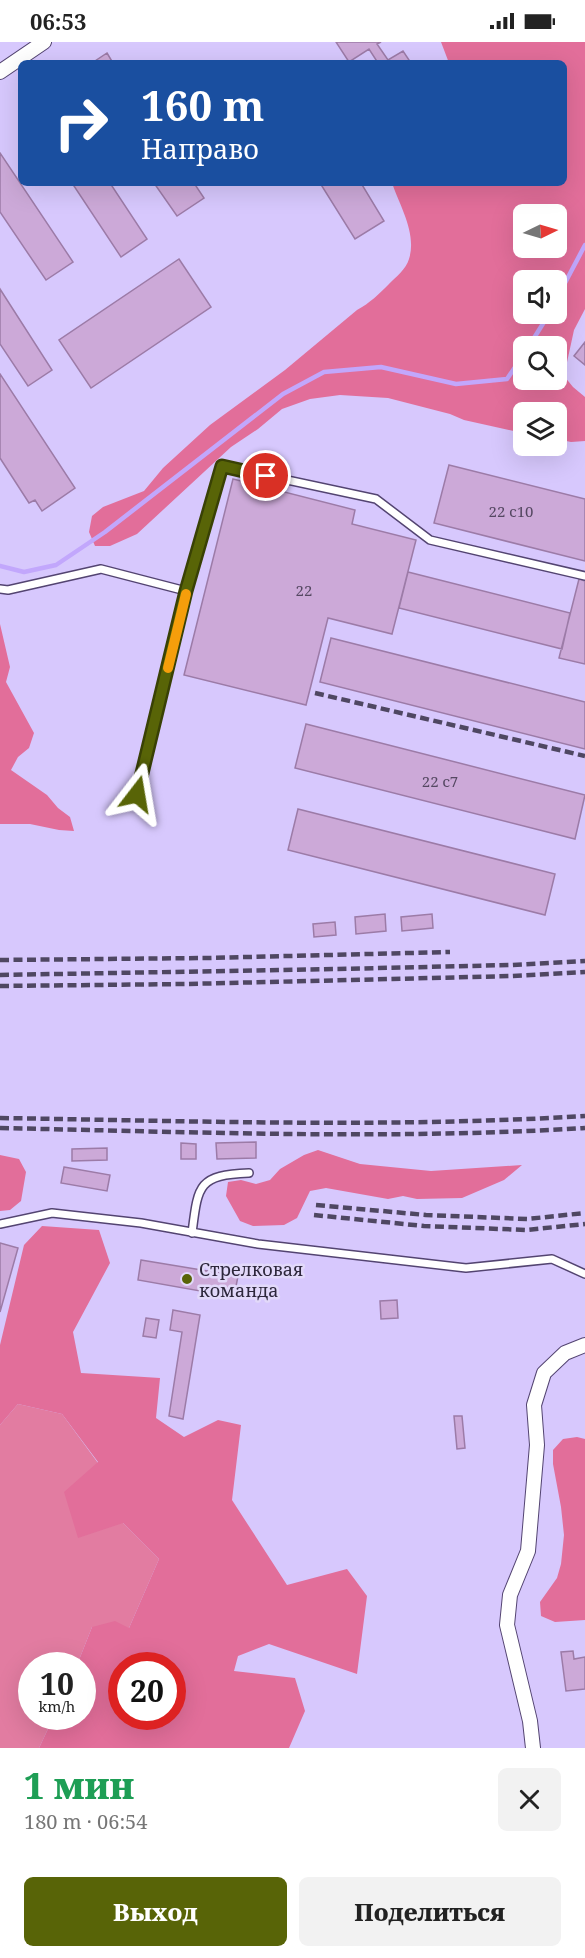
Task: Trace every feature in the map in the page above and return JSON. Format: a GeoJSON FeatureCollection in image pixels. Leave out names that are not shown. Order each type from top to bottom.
{"type":"FeatureCollection","features":[{"type":"Feature","properties":{"kind":"street"},"geometry":{"type":"LineString","coordinates":[[0,72],[44,42]]}},
{"type":"Feature","properties":{"kind":"street"},"geometry":{"type":"LineString","coordinates":[[533,1748],[530,1721],[507,1625],[510,1595],[528,1551],[537,1445],[534,1405],[544,1373],[566,1353],[585,1345]]}},
{"type":"Feature","properties":{"kind":"lane"},"geometry":{"type":"LineString","coordinates":[[137,794],[186,591],[222,466],[376,499],[430,540],[585,576]]}},
{"type":"Feature","properties":{"kind":"lane"},"geometry":{"type":"LineString","coordinates":[[0,589],[8,590],[101,569],[186,591]]}},
{"type":"Feature","properties":{"kind":"lane"},"geometry":{"type":"LineString","coordinates":[[192,1233],[196,1201],[203,1185],[222,1174],[249,1173]]}},
{"type":"Feature","properties":{"kind":"lane"},"geometry":{"type":"LineString","coordinates":[[0,1224],[52,1213],[141,1223],[258,1244],[466,1268],[552,1260],[585,1274]]}},
{"type":"Feature","properties":{"kind":"shaded area"},"geometry":{"type":"Polygon","coordinates":[[[441,42],[585,42],[585,309],[574,330],[567,362],[567,336],[513,336],[513,390],[567,390],[567,380],[585,397],[585,441],[567,441],[567,402],[513,402],[513,431],[464,420],[450,414],[388,398],[340,395],[310,399],[282,409],[231,447],[137,534],[110,546],[95,546],[89,532],[92,516],[103,507],[144,491],[163,468],[210,425],[285,370],[398,276],[409,259],[411,240],[393,186],[567,186],[567,60],[448,60],[441,42]]]}},
{"type":"Feature","properties":{"kind":"shaded area"},"geometry":{"type":"Polygon","coordinates":[[[0,624],[10,667],[6,682],[34,733],[29,748],[18,757],[11,770],[47,795],[70,817],[74,831],[30,824],[0,824],[0,624]]]}},
{"type":"Feature","properties":{"kind":"shaded area"},"geometry":{"type":"Polygon","coordinates":[[[318,1150],[360,1164],[431,1171],[522,1165],[504,1180],[462,1198],[417,1199],[403,1196],[388,1199],[326,1188],[310,1191],[297,1218],[284,1225],[253,1226],[240,1221],[226,1196],[228,1182],[241,1180],[256,1184],[270,1180],[280,1169],[318,1150]]]}},
{"type":"Feature","properties":{"kind":"shaded area"},"geometry":{"type":"Polygon","coordinates":[[[0,1155],[19,1159],[26,1172],[21,1201],[10,1210],[0,1211],[0,1155]]]}},
{"type":"Feature","properties":{"kind":"shaded area"},"geometry":{"type":"Polygon","coordinates":[[[42,1226],[99,1230],[110,1263],[73,1332],[81,1373],[160,1378],[156,1418],[184,1437],[218,1420],[241,1425],[232,1500],[287,1585],[347,1569],[367,1596],[357,1674],[269,1644],[238,1656],[234,1671],[295,1678],[305,1711],[289,1748],[39,1748],[47,1730],[96,1730],[96,1652],[82,1652],[92,1627],[115,1621],[129,1628],[159,1559],[123,1523],[78,1538],[64,1492],[98,1462],[62,1414],[18,1404],[0,1425],[0,1345],[24,1245],[42,1226]]]}},
{"type":"Feature","properties":{"kind":"shaded area"},"geometry":{"type":"Polygon","coordinates":[[[18,1404],[62,1414],[98,1463],[123,1523],[159,1559],[129,1628],[92,1627],[82,1652],[18,1652],[18,1730],[47,1730],[39,1748],[0,1748],[0,1425],[18,1404]]]}},
{"type":"Feature","properties":{"kind":"shaded area"},"geometry":{"type":"Polygon","coordinates":[[[577,1437],[585,1439],[585,1620],[555,1622],[541,1616],[540,1602],[557,1578],[564,1535],[553,1450],[563,1439],[577,1437]]]}},
{"type":"Feature","properties":{"kind":"building"},"geometry":{"type":"Polygon","coordinates":[[[336,42],[381,42],[377,44],[388,60],[376,60],[369,49],[352,60],[348,60],[336,42]]]}},
{"type":"Feature","properties":{"kind":"building"},"geometry":{"type":"Polygon","coordinates":[[[403,51],[409,60],[388,60],[403,51]]]}},
{"type":"Feature","properties":{"kind":"building"},"geometry":{"type":"Polygon","coordinates":[[[107,53],[111,60],[96,60],[107,53]]]}},
{"type":"Feature","properties":{"kind":"building"},"geometry":{"type":"Polygon","coordinates":[[[0,153],[18,180],[18,186],[22,186],[73,262],[46,280],[0,212],[0,153]]]}},
{"type":"Feature","properties":{"kind":"building"},"geometry":{"type":"Polygon","coordinates":[[[74,186],[112,186],[147,239],[121,257],[74,186]]]}},
{"type":"Feature","properties":{"kind":"building"},"geometry":{"type":"Polygon","coordinates":[[[156,186],[196,186],[204,198],[177,216],[156,186]]]}},
{"type":"Feature","properties":{"kind":"building"},"geometry":{"type":"Polygon","coordinates":[[[322,186],[363,186],[384,221],[355,239],[322,186]]]}},
{"type":"Feature","properties":{"kind":"building"},"geometry":{"type":"Polygon","coordinates":[[[179,259],[211,307],[91,388],[59,340],[179,259]]]}},
{"type":"Feature","properties":{"kind":"building"},"geometry":{"type":"Polygon","coordinates":[[[0,289],[52,370],[28,386],[0,344],[0,289]]]}},
{"type":"Feature","properties":{"kind":"building"},"geometry":{"type":"Polygon","coordinates":[[[585,342],[585,365],[574,356],[585,342]]]}},
{"type":"Feature","properties":{"kind":"building"},"geometry":{"type":"Polygon","coordinates":[[[0,374],[75,488],[42,511],[35,500],[29,503],[0,458],[0,374]]]}},
{"type":"Feature","properties":{"kind":"building"},"geometry":{"type":"Polygon","coordinates":[[[449,465],[585,499],[585,561],[434,523],[449,465]]]}},
{"type":"Feature","properties":{"kind":"building"},"geometry":{"type":"Polygon","coordinates":[[[233,479],[355,510],[352,524],[416,540],[392,634],[328,618],[306,705],[184,675],[233,479]]]}},
{"type":"Feature","properties":{"kind":"building"},"geometry":{"type":"Polygon","coordinates":[[[408,572],[570,613],[562,649],[399,608],[408,572]]]}},
{"type":"Feature","properties":{"kind":"building"},"geometry":{"type":"Polygon","coordinates":[[[579,579],[585,581],[585,664],[559,658],[579,579]]]}},
{"type":"Feature","properties":{"kind":"building"},"geometry":{"type":"Polygon","coordinates":[[[331,638],[585,702],[585,749],[320,682],[331,638]]]}},
{"type":"Feature","properties":{"kind":"building"},"geometry":{"type":"Polygon","coordinates":[[[306,724],[585,795],[575,839],[295,768],[306,724]]]}},
{"type":"Feature","properties":{"kind":"building"},"geometry":{"type":"Polygon","coordinates":[[[298,809],[555,874],[545,915],[288,850],[298,809]]]}},
{"type":"Feature","properties":{"kind":"building"},"geometry":{"type":"Polygon","coordinates":[[[385,914],[386,931],[356,934],[355,917],[385,914]]]}},
{"type":"Feature","properties":{"kind":"building"},"geometry":{"type":"Polygon","coordinates":[[[432,914],[433,928],[402,931],[401,917],[432,914]]]}},
{"type":"Feature","properties":{"kind":"building"},"geometry":{"type":"Polygon","coordinates":[[[335,922],[336,935],[314,937],[313,924],[335,922]]]}},
{"type":"Feature","properties":{"kind":"building"},"geometry":{"type":"Polygon","coordinates":[[[256,1142],[256,1158],[217,1159],[216,1143],[256,1142]]]}},
{"type":"Feature","properties":{"kind":"building"},"geometry":{"type":"Polygon","coordinates":[[[181,1143],[196,1144],[196,1159],[181,1159],[181,1143]]]}},
{"type":"Feature","properties":{"kind":"building"},"geometry":{"type":"Polygon","coordinates":[[[107,1148],[107,1160],[72,1161],[72,1149],[107,1148]]]}},
{"type":"Feature","properties":{"kind":"building"},"geometry":{"type":"Polygon","coordinates":[[[64,1167],[110,1175],[107,1191],[61,1183],[64,1167]]]}},
{"type":"Feature","properties":{"kind":"building"},"geometry":{"type":"Polygon","coordinates":[[[0,1243],[18,1248],[0,1312],[0,1243]]]}},
{"type":"Feature","properties":{"kind":"building"},"geometry":{"type":"Polygon","coordinates":[[[141,1260],[238,1276],[234,1297],[138,1280],[141,1260]]]}},
{"type":"Feature","properties":{"kind":"building"},"geometry":{"type":"Polygon","coordinates":[[[397,1300],[398,1318],[381,1319],[380,1301],[397,1300]]]}},
{"type":"Feature","properties":{"kind":"building"},"geometry":{"type":"Polygon","coordinates":[[[173,1310],[200,1315],[183,1419],[169,1416],[182,1332],[170,1330],[173,1310]]]}},
{"type":"Feature","properties":{"kind":"building"},"geometry":{"type":"Polygon","coordinates":[[[146,1318],[159,1320],[156,1338],[143,1336],[146,1318]]]}},
{"type":"Feature","properties":{"kind":"building"},"geometry":{"type":"Polygon","coordinates":[[[454,1416],[462,1416],[465,1448],[457,1449],[454,1416]]]}},
{"type":"Feature","properties":{"kind":"building"},"geometry":{"type":"Polygon","coordinates":[[[573,1651],[574,1659],[585,1657],[585,1689],[566,1691],[561,1652],[573,1651]]]}},
{"type":"Feature","properties":{"kind":"waterway"},"geometry":{"type":"LineString","coordinates":[[567,279],[585,245]]}},
{"type":"Feature","properties":{"kind":"waterway"},"geometry":{"type":"LineString","coordinates":[[535,336],[543,324]]}},
{"type":"Feature","properties":{"kind":"waterway"},"geometry":{"type":"LineString","coordinates":[[0,566],[24,572],[56,565],[105,532],[283,394],[324,372],[381,367],[456,384],[507,379],[513,370]]}},
{"type":"Feature","properties":{"kind":"railway"},"geometry":{"type":"LineString","coordinates":[[315,693],[585,756]]}},
{"type":"Feature","properties":{"kind":"railway"},"geometry":{"type":"LineString","coordinates":[[0,960],[450,952]]}},
{"type":"Feature","properties":{"kind":"railway"},"geometry":{"type":"LineString","coordinates":[[0,975],[511,965],[585,961]]}},
{"type":"Feature","properties":{"kind":"railway"},"geometry":{"type":"LineString","coordinates":[[0,986],[187,984],[585,972]]}},
{"type":"Feature","properties":{"kind":"railway"},"geometry":{"type":"LineString","coordinates":[[0,1118],[366,1123],[585,1116]]}},
{"type":"Feature","properties":{"kind":"railway"},"geometry":{"type":"LineString","coordinates":[[0,1128],[366,1134],[439,1134],[585,1128]]}},
{"type":"Feature","properties":{"kind":"railway"},"geometry":{"type":"LineString","coordinates":[[316,1205],[426,1215],[527,1219],[585,1213]]}},
{"type":"Feature","properties":{"kind":"railway"},"geometry":{"type":"LineString","coordinates":[[314,1215],[424,1226],[526,1230],[585,1224]]}},
{"type":"Feature","properties":{"kind":"slow traffic"},"geometry":{"type":"LineString","coordinates":[[168,668],[186,594]]}},
{"type":"Feature","properties":{"kind":"place","name":"Стрелковая команда"},"geometry":{"type":"Point","coordinates":[187,1279]}},
{"type":"Feature","properties":{"kind":"route"},"geometry":{"type":"LineString","coordinates":[[137,794],[186,591],[222,466],[266,476]]}}]}
